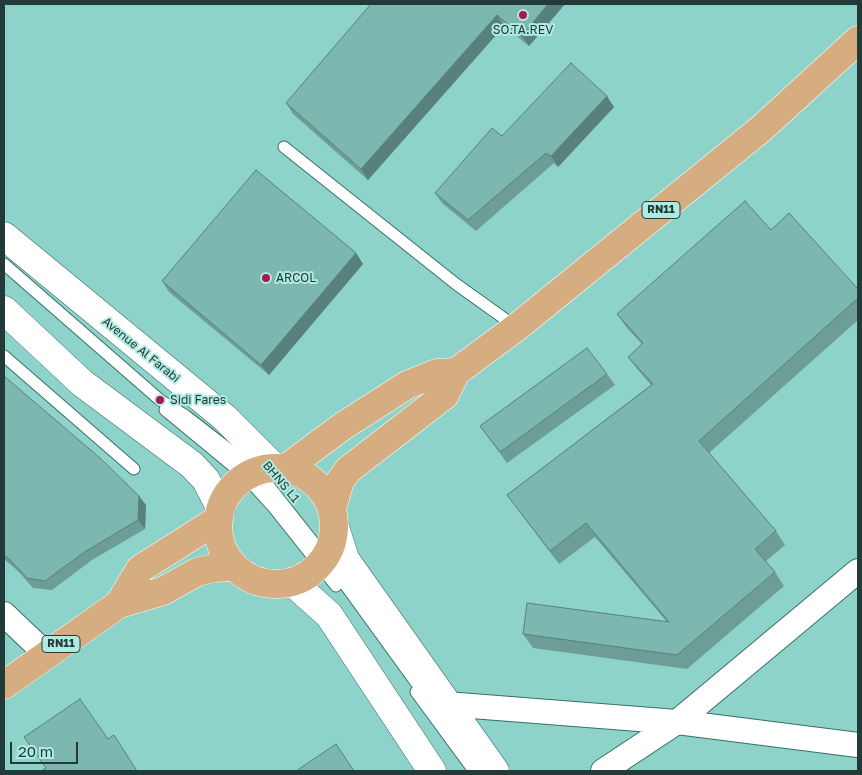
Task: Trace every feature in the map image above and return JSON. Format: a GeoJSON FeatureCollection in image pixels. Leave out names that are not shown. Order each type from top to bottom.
{"type":"FeatureCollection","features":[{"type":"Feature","properties":{"kind":"main road","name":"RN11"},"geometry":{"type":"LineString","coordinates":[[322,561],[334,518],[340,481],[348,470],[445,395],[456,372],[516,327],[762,128],[858,40]]}},
{"type":"Feature","properties":{"kind":"main road","name":"RN11"},"geometry":{"type":"LineString","coordinates":[[119,604],[140,569],[220,514],[230,492],[408,386],[437,372],[456,372]]}},
{"type":"Feature","properties":{"kind":"main road"},"geometry":{"type":"LineString","coordinates":[[265,471],[295,471],[311,480],[324,493],[334,518]]}},
{"type":"Feature","properties":{"kind":"main road"},"geometry":{"type":"LineString","coordinates":[[220,514],[218,533],[223,551],[234,567],[250,578],[264,583],[292,582],[311,574],[322,561]]}},
{"type":"Feature","properties":{"kind":"main road","name":"RN11"},"geometry":{"type":"LineString","coordinates":[[4,685],[16,631],[163,591],[197,572],[214,568],[234,567]]}},
{"type":"Feature","properties":{"kind":"street","name":"Avenue Al Farabi"},"geometry":{"type":"LineString","coordinates":[[4,236],[225,418],[265,471]]}},
{"type":"Feature","properties":{"kind":"street"},"geometry":{"type":"LineString","coordinates":[[5,315],[82,383],[192,465],[206,480],[220,514]]}},
{"type":"Feature","properties":{"kind":"street"},"geometry":{"type":"LineString","coordinates":[[334,518],[345,559],[495,771]]}},
{"type":"Feature","properties":{"kind":"street"},"geometry":{"type":"LineString","coordinates":[[603,771],[676,722],[858,571]]}},
{"type":"Feature","properties":{"kind":"street"},"geometry":{"type":"LineString","coordinates":[[292,582],[329,615],[432,771]]}},
{"type":"Feature","properties":{"kind":"street"},"geometry":{"type":"LineString","coordinates":[[446,704],[676,722],[858,745]]}},
{"type":"Feature","properties":{"kind":"lane"},"geometry":{"type":"LineString","coordinates":[[284,147],[456,284],[516,327]]}},
{"type":"Feature","properties":{"kind":"lane","name":"BHNS L1"},"geometry":{"type":"LineString","coordinates":[[4,264],[160,400],[265,471],[274,508],[322,561],[352,598],[481,771]]}},
{"type":"Feature","properties":{"kind":"lane","name":"BHNS L1"},"geometry":{"type":"LineString","coordinates":[[4,273],[138,390],[265,471]]}},
{"type":"Feature","properties":{"kind":"lane"},"geometry":{"type":"LineString","coordinates":[[4,356],[134,469]]}},
{"type":"Feature","properties":{"kind":"lane","name":"BHNS L1"},"geometry":{"type":"LineString","coordinates":[[322,561],[474,771]]}},
{"type":"Feature","properties":{"kind":"shaded area"},"geometry":{"type":"Polygon","coordinates":[[[4,4],[858,4],[858,771],[4,771],[4,4]]]}},
{"type":"Feature","properties":{"kind":"building"},"geometry":{"type":"Polygon","coordinates":[[[371,4],[548,4],[522,36],[497,15],[361,169],[286,103],[371,4]]]}},
{"type":"Feature","properties":{"kind":"building"},"geometry":{"type":"Polygon","coordinates":[[[571,63],[607,96],[551,156],[546,153],[468,220],[435,193],[492,128],[502,136],[571,63]]]}},
{"type":"Feature","properties":{"kind":"building","name":"ARCOL"},"geometry":{"type":"Polygon","coordinates":[[[256,170],[356,253],[261,365],[162,281],[256,170]]]}},
{"type":"Feature","properties":{"kind":"building"},"geometry":{"type":"Polygon","coordinates":[[[745,201],[771,230],[789,213],[858,289],[858,298],[699,441],[776,531],[755,549],[775,572],[677,655],[523,634],[527,603],[669,622],[586,523],[550,551],[507,495],[653,384],[628,357],[643,343],[617,314],[745,201]]]}},
{"type":"Feature","properties":{"kind":"building"},"geometry":{"type":"Polygon","coordinates":[[[587,348],[607,374],[500,452],[480,426],[587,348]]]}},
{"type":"Feature","properties":{"kind":"building"},"geometry":{"type":"Polygon","coordinates":[[[4,376],[100,458],[139,496],[138,520],[86,551],[45,581],[27,578],[4,555],[4,376]]]}},
{"type":"Feature","properties":{"kind":"building"},"geometry":{"type":"Polygon","coordinates":[[[80,699],[108,739],[114,735],[137,771],[41,771],[46,768],[24,737],[80,699]]]}},
{"type":"Feature","properties":{"kind":"building"},"geometry":{"type":"Polygon","coordinates":[[[336,744],[354,771],[296,771],[336,744]]]}},
{"type":"Feature","properties":{"kind":"place","name":"SO.TA.REV"},"geometry":{"type":"Point","coordinates":[523,15]}},
{"type":"Feature","properties":{"kind":"place","name":"ARCOL"},"geometry":{"type":"Point","coordinates":[266,278]}},
{"type":"Feature","properties":{"kind":"place","name":"Sidi Fares"},"geometry":{"type":"Point","coordinates":[160,400]}}]}
